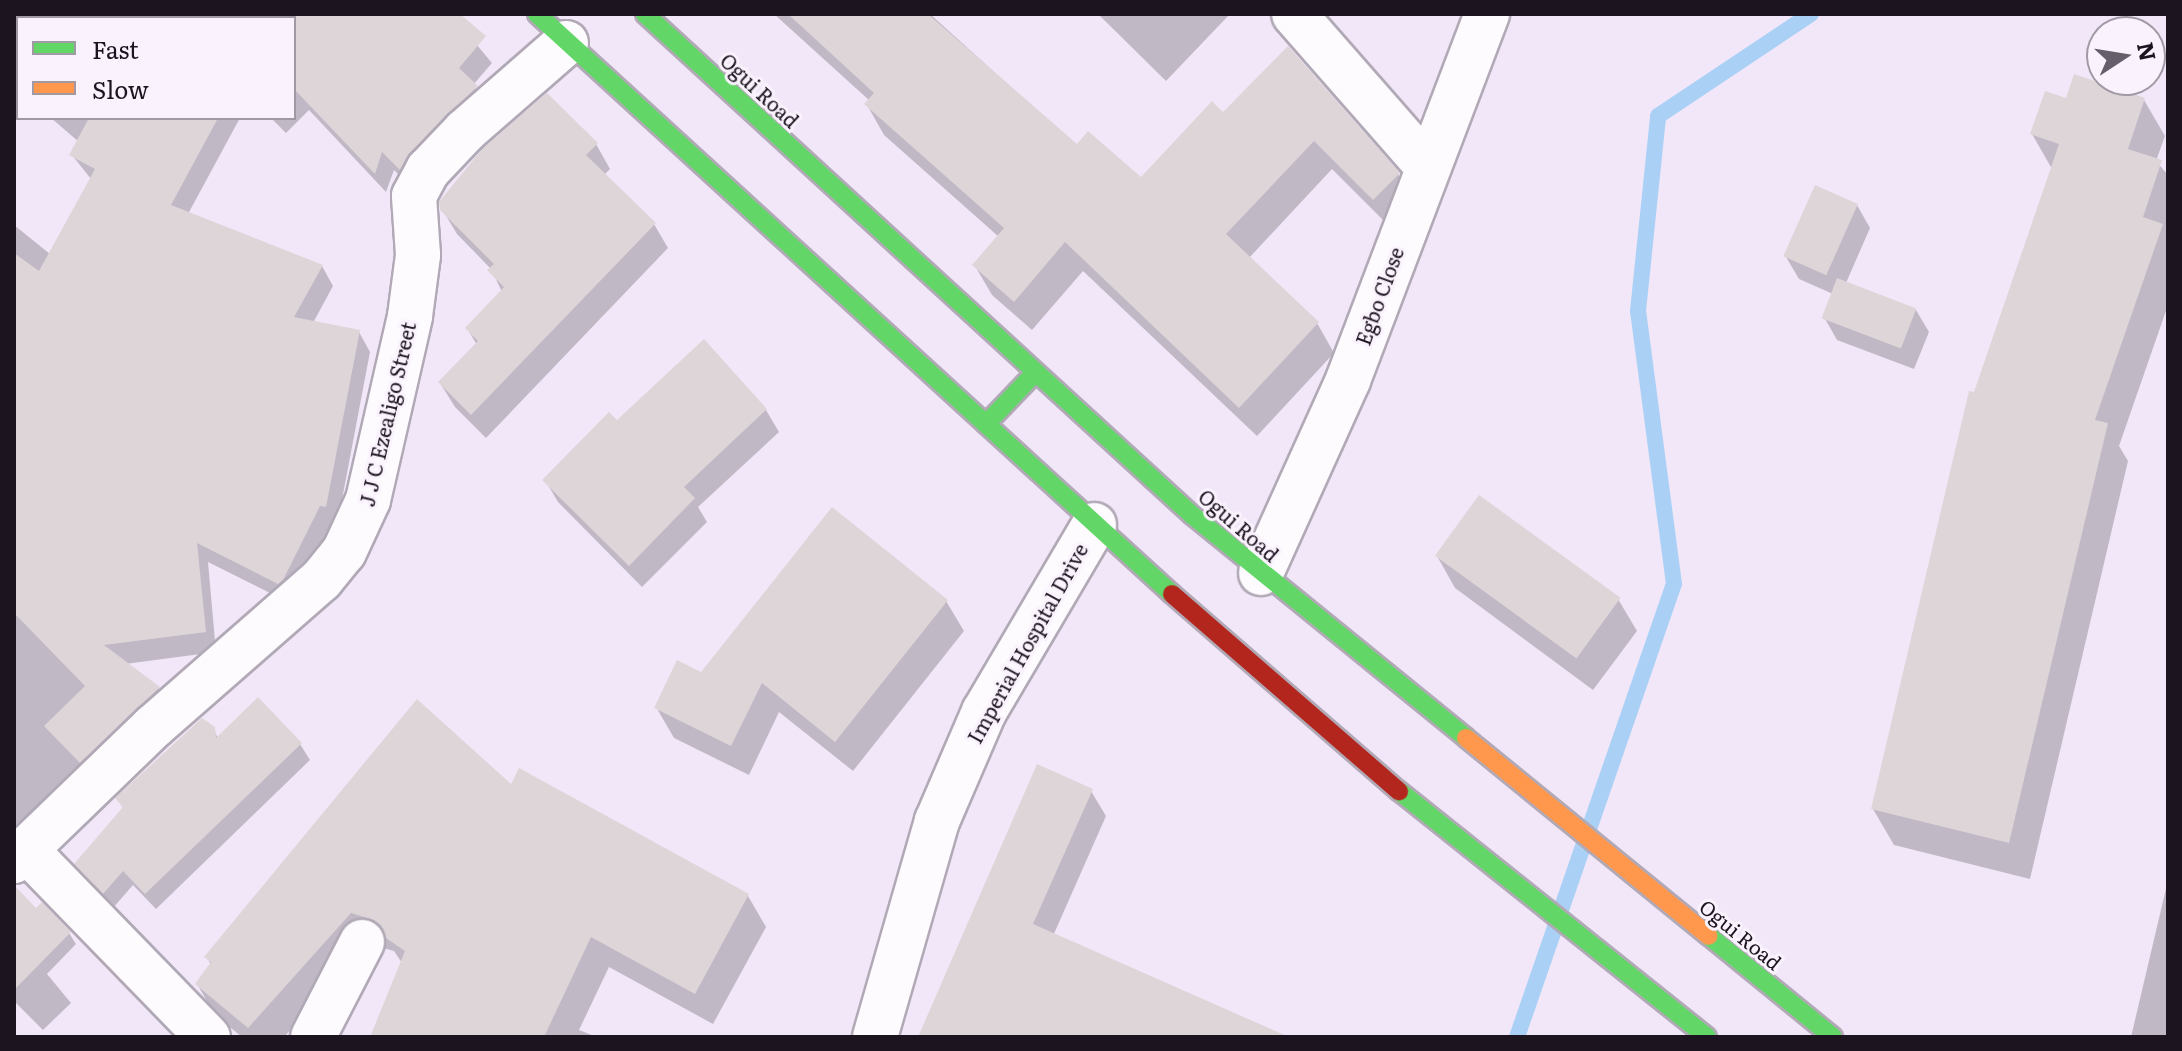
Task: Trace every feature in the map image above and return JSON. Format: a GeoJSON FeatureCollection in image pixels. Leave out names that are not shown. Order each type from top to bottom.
{"type":"FeatureCollection","features":[{"type":"Feature","properties":{"kind":"main road","name":"Ogui Road"},"geometry":{"type":"LineString","coordinates":[[645,14],[1034,374],[1261,573],[1833,1037]]}},
{"type":"Feature","properties":{"kind":"main road"},"geometry":{"type":"LineString","coordinates":[[551,28],[1094,525],[1373,770],[1707,1037]]}},
{"type":"Feature","properties":{"kind":"main road"},"geometry":{"type":"LineString","coordinates":[[986,424],[1034,374]]}},
{"type":"Feature","properties":{"kind":"street"},"geometry":{"type":"LineString","coordinates":[[1294,14],[1427,166]]}},
{"type":"Feature","properties":{"kind":"street","name":"Egbo Close"},"geometry":{"type":"LineString","coordinates":[[1261,573],[1348,380],[1487,14]]}},
{"type":"Feature","properties":{"kind":"street","name":"J J C Ezealigo Street"},"geometry":{"type":"LineString","coordinates":[[21,857],[154,726],[321,580],[344,552],[368,500],[410,316],[418,255],[414,196],[428,170],[465,131],[551,28]]}},
{"type":"Feature","properties":{"kind":"street","name":"Imperial Hospital Drive"},"geometry":{"type":"LineString","coordinates":[[875,1037],[902,932],[943,807],[984,712],[1094,525]]}},
{"type":"Feature","properties":{"kind":"street"},"geometry":{"type":"LineString","coordinates":[[21,857],[208,1037]]}},
{"type":"Feature","properties":{"kind":"street"},"geometry":{"type":"LineString","coordinates":[[313,1037],[362,942]]}},
{"type":"Feature","properties":{"kind":"building"},"geometry":{"type":"Polygon","coordinates":[[[460,14],[486,36],[459,68],[478,86],[410,153],[400,170],[382,152],[375,174],[296,91],[294,16],[460,14]]]}},
{"type":"Feature","properties":{"kind":"building"},"geometry":{"type":"Polygon","coordinates":[[[788,14],[928,14],[1077,144],[1088,131],[1141,177],[1212,101],[1223,112],[1288,46],[1400,173],[1373,200],[1314,141],[1226,234],[1319,322],[1239,408],[1065,242],[1014,302],[972,265],[1004,228],[864,104],[874,93],[788,14]]]}},
{"type":"Feature","properties":{"kind":"building"},"geometry":{"type":"Polygon","coordinates":[[[2074,74],[2086,78],[2086,96],[2145,98],[2128,149],[2162,160],[2143,217],[2163,224],[2095,420],[2108,423],[2009,843],[1871,809],[1969,391],[1974,392],[2059,144],[2030,134],[2045,91],[2066,98],[2074,74]]]}},
{"type":"Feature","properties":{"kind":"building"},"geometry":{"type":"Polygon","coordinates":[[[547,93],[598,143],[586,155],[656,223],[471,415],[438,382],[478,341],[465,328],[504,287],[487,270],[494,264],[440,210],[439,202],[482,149],[547,93]]]}},
{"type":"Feature","properties":{"kind":"building"},"geometry":{"type":"Polygon","coordinates":[[[88,120],[217,120],[171,205],[323,265],[294,317],[360,330],[326,507],[320,506],[283,580],[278,584],[197,543],[206,632],[104,645],[160,687],[80,763],[44,726],[85,686],[14,613],[14,253],[39,271],[95,169],[69,155],[88,120]]]}},
{"type":"Feature","properties":{"kind":"building"},"geometry":{"type":"Polygon","coordinates":[[[1815,185],[1858,204],[1826,275],[1783,256],[1815,185]]]}},
{"type":"Feature","properties":{"kind":"building"},"geometry":{"type":"Polygon","coordinates":[[[1837,278],[1916,308],[1901,349],[1822,318],[1837,278]]]}},
{"type":"Feature","properties":{"kind":"building"},"geometry":{"type":"Polygon","coordinates":[[[704,339],[767,409],[684,487],[695,498],[629,566],[542,480],[609,412],[617,420],[704,339]]]}},
{"type":"Feature","properties":{"kind":"building"},"geometry":{"type":"Polygon","coordinates":[[[1479,495],[1621,598],[1576,659],[1435,556],[1479,495]]]}},
{"type":"Feature","properties":{"kind":"building"},"geometry":{"type":"Polygon","coordinates":[[[832,507],[948,600],[835,742],[762,683],[731,746],[654,708],[677,660],[701,672],[832,507]]]}},
{"type":"Feature","properties":{"kind":"building"},"geometry":{"type":"Polygon","coordinates":[[[258,697],[302,743],[145,894],[123,871],[103,894],[74,864],[123,807],[115,798],[202,718],[215,727],[216,738],[258,697]]]}},
{"type":"Feature","properties":{"kind":"building"},"geometry":{"type":"Polygon","coordinates":[[[417,699],[511,784],[519,768],[749,894],[695,994],[591,937],[544,1037],[370,1037],[405,951],[386,938],[374,920],[351,913],[248,1028],[195,984],[211,962],[204,957],[417,699]]]}},
{"type":"Feature","properties":{"kind":"building"},"geometry":{"type":"Polygon","coordinates":[[[1037,764],[1093,789],[1033,924],[1289,1037],[918,1037],[1037,764]]]}},
{"type":"Feature","properties":{"kind":"building"},"geometry":{"type":"Polygon","coordinates":[[[14,885],[36,908],[42,902],[71,932],[14,990],[14,885]]]}},
{"type":"Feature","properties":{"kind":"waterway"},"geometry":{"type":"LineString","coordinates":[[1517,1037],[1674,584],[1638,311],[1658,116],[1811,14]]}},
{"type":"Feature","properties":{"kind":"traffic: fast"},"geometry":{"type":"LineString","coordinates":[[537,14],[1172,594]]}},
{"type":"Feature","properties":{"kind":"traffic: fast"},"geometry":{"type":"LineString","coordinates":[[645,14],[1192,515],[1466,738]]}},
{"type":"Feature","properties":{"kind":"traffic: fast"},"geometry":{"type":"LineString","coordinates":[[986,424],[1034,374]]}},
{"type":"Feature","properties":{"kind":"traffic: fast"},"geometry":{"type":"LineString","coordinates":[[1399,791],[1707,1037]]}},
{"type":"Feature","properties":{"kind":"traffic: fast"},"geometry":{"type":"LineString","coordinates":[[1709,936],[1833,1037]]}},
{"type":"Feature","properties":{"kind":"traffic: slow"},"geometry":{"type":"LineString","coordinates":[[1466,738],[1709,936]]}},
{"type":"Feature","properties":{"kind":"traffic: jam"},"geometry":{"type":"LineString","coordinates":[[1172,594],[1399,791]]}}]}
